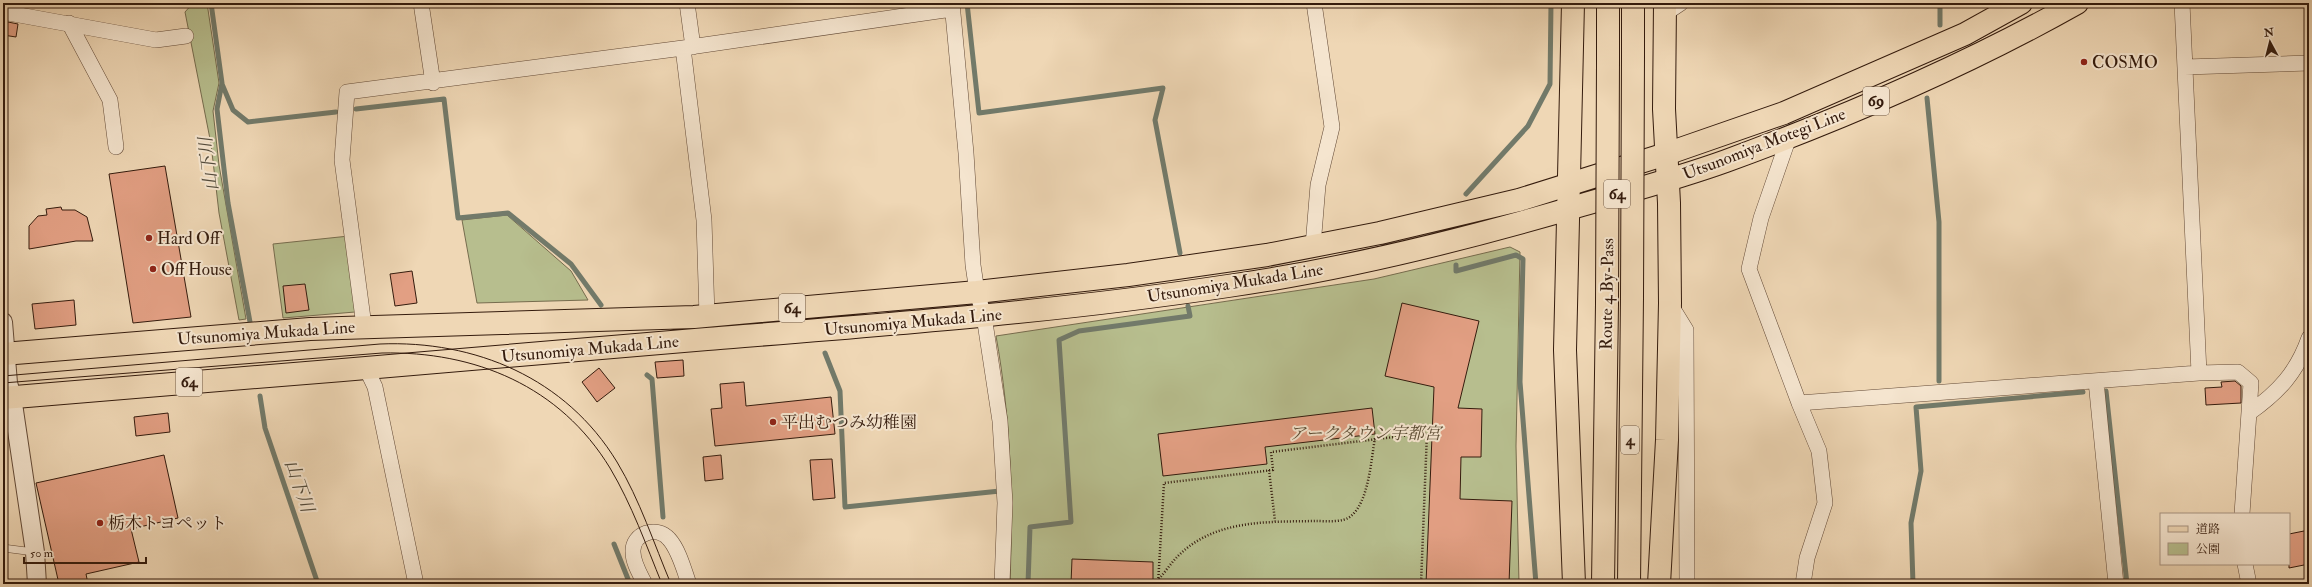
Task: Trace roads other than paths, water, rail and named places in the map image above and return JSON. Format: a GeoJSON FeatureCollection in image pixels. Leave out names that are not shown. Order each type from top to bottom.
{"type":"FeatureCollection","features":[{"type":"Feature","properties":{"kind":"main road"},"geometry":{"type":"LineString","coordinates":[[1573,3],[1567,209],[1565,350],[1574,584]]}},
{"type":"Feature","properties":{"kind":"main road","name":"Route 4 By-Pass"},"geometry":{"type":"LineString","coordinates":[[1603,584],[1607,304],[1608,3]]}},
{"type":"Feature","properties":{"kind":"main road","name":"Route 4 By-Pass"},"geometry":{"type":"LineString","coordinates":[[1629,584],[1633,3]]}},
{"type":"Feature","properties":{"kind":"main road","name":"Utsunomiya Motegi Line"},"geometry":{"type":"LineString","coordinates":[[1666,154],[1790,110],[1965,34],[2021,3]]}},
{"type":"Feature","properties":{"kind":"main road","name":"Utsunomiya Motegi Line"},"geometry":{"type":"LineString","coordinates":[[1667,180],[1789,137],[1958,65],[2076,3]]}},
{"type":"Feature","properties":{"kind":"main road"},"geometry":{"type":"LineString","coordinates":[[1659,584],[1667,440],[1670,303],[1666,154],[1671,6]]}},
{"type":"Feature","properties":{"kind":"main road","name":"Utsunomiya Mukada Line"},"geometry":{"type":"LineString","coordinates":[[4,354],[364,326],[707,316],[977,292],[1128,275],[1313,246],[1519,200],[1666,154]]}},
{"type":"Feature","properties":{"kind":"main road","name":"Utsunomiya Mukada Line"},"geometry":{"type":"LineString","coordinates":[[8,397],[984,316],[1232,286],[1306,273],[1419,249],[1524,222],[1667,180]]}},
{"type":"Feature","properties":{"kind":"street"},"geometry":{"type":"LineString","coordinates":[[421,3],[433,83]]}},
{"type":"Feature","properties":{"kind":"street"},"geometry":{"type":"LineString","coordinates":[[687,3],[688,48],[704,220],[707,316]]}},
{"type":"Feature","properties":{"kind":"street"},"geometry":{"type":"LineString","coordinates":[[1313,246],[1318,185],[1332,127],[1314,3]]}},
{"type":"Feature","properties":{"kind":"street"},"geometry":{"type":"LineString","coordinates":[[2182,3],[2199,373]]}},
{"type":"Feature","properties":{"kind":"street"},"geometry":{"type":"LineString","coordinates":[[364,326],[342,160],[347,92],[433,83],[688,48],[952,6],[966,153],[973,265],[977,292],[984,316],[1000,420],[1005,503],[1002,584]]}},
{"type":"Feature","properties":{"kind":"street"},"geometry":{"type":"LineString","coordinates":[[3,12],[156,40],[186,36]]}},
{"type":"Feature","properties":{"kind":"street"},"geometry":{"type":"LineString","coordinates":[[69,24],[110,100],[116,147]]}},
{"type":"Feature","properties":{"kind":"street"},"geometry":{"type":"LineString","coordinates":[[2185,67],[2309,63]]}},
{"type":"Feature","properties":{"kind":"street"},"geometry":{"type":"LineString","coordinates":[[1789,137],[1761,218],[1749,269],[1799,403],[1819,451],[1826,503],[1807,558],[1803,584]]}},
{"type":"Feature","properties":{"kind":"street"},"geometry":{"type":"LineString","coordinates":[[1670,303],[1686,330],[1687,584]]}},
{"type":"Feature","properties":{"kind":"street"},"geometry":{"type":"LineString","coordinates":[[3,322],[8,397],[35,552],[37,584]]}},
{"type":"Feature","properties":{"kind":"street"},"geometry":{"type":"LineString","coordinates":[[2249,414],[2273,397],[2301,359],[2309,338]]}},
{"type":"Feature","properties":{"kind":"street"},"geometry":{"type":"LineString","coordinates":[[366,368],[375,387],[416,584]]}},
{"type":"Feature","properties":{"kind":"street"},"geometry":{"type":"LineString","coordinates":[[1799,403],[2199,373],[2238,372],[2251,383],[2242,513]]}},
{"type":"Feature","properties":{"kind":"street"},"geometry":{"type":"LineString","coordinates":[[2096,381],[2116,584]]}},
{"type":"Feature","properties":{"kind":"street"},"geometry":{"type":"LineString","coordinates":[[644,584],[634,560],[634,545],[638,538],[654,531],[662,533],[673,544],[689,584]]}},
{"type":"Feature","properties":{"kind":"street"},"geometry":{"type":"LineString","coordinates":[[2245,565],[2249,584]]}},
{"type":"Feature","properties":{"kind":"lane"},"geometry":{"type":"LineString","coordinates":[[3,548],[35,552]]}},
{"type":"Feature","properties":{"kind":"waterway","name":"山下川"},"geometry":{"type":"LineString","coordinates":[[211,3],[222,83],[217,109],[228,203],[250,322]]}},
{"type":"Feature","properties":{"kind":"waterway"},"geometry":{"type":"LineString","coordinates":[[967,3],[979,113],[1163,88],[1155,120],[1180,253]]}},
{"type":"Feature","properties":{"kind":"waterway"},"geometry":{"type":"LineString","coordinates":[[1466,194],[1528,126],[1550,84],[1551,3]]}},
{"type":"Feature","properties":{"kind":"waterway"},"geometry":{"type":"LineString","coordinates":[[1940,3],[1940,25]]}},
{"type":"Feature","properties":{"kind":"waterway"},"geometry":{"type":"LineString","coordinates":[[222,84],[233,110],[248,122],[336,112]]}},
{"type":"Feature","properties":{"kind":"waterway"},"geometry":{"type":"LineString","coordinates":[[1927,98],[1939,222],[1939,381]]}},
{"type":"Feature","properties":{"kind":"waterway"},"geometry":{"type":"LineString","coordinates":[[356,109],[444,99],[458,218],[508,213],[571,264],[601,305]]}},
{"type":"Feature","properties":{"kind":"waterway"},"geometry":{"type":"LineString","coordinates":[[1456,265],[1456,271],[1516,255],[1523,259],[1520,382],[1536,584]]}},
{"type":"Feature","properties":{"kind":"waterway"},"geometry":{"type":"LineString","coordinates":[[1028,584],[1030,527],[1071,522],[1059,340],[1079,331],[1190,316],[1188,306]]}},
{"type":"Feature","properties":{"kind":"waterway"},"geometry":{"type":"LineString","coordinates":[[825,353],[840,391],[845,507],[1000,491],[1000,494]]}},
{"type":"Feature","properties":{"kind":"waterway"},"geometry":{"type":"LineString","coordinates":[[647,375],[652,379],[663,517]]}},
{"type":"Feature","properties":{"kind":"waterway"},"geometry":{"type":"LineString","coordinates":[[2106,391],[2127,584]]}},
{"type":"Feature","properties":{"kind":"waterway"},"geometry":{"type":"LineString","coordinates":[[1913,584],[1911,523],[1921,471],[1916,407],[2083,392]]}},
{"type":"Feature","properties":{"kind":"waterway","name":"山下川"},"geometry":{"type":"LineString","coordinates":[[260,396],[265,428],[318,584]]}},
{"type":"Feature","properties":{"kind":"waterway"},"geometry":{"type":"LineString","coordinates":[[614,544],[630,584]]}},
{"type":"Feature","properties":{"kind":"tram line"},"geometry":{"type":"LineString","coordinates":[[3,376],[380,344],[415,344],[450,349],[483,357],[515,370],[545,387],[572,408],[596,433],[617,462],[633,491],[671,584]]}},
{"type":"Feature","properties":{"kind":"tram line"},"geometry":{"type":"LineString","coordinates":[[3,383],[382,353],[416,354],[450,359],[482,367],[512,379],[540,395],[566,415],[590,439],[610,468],[625,496],[662,584]]}},
{"type":"Feature","properties":{"kind":"place","name":"COSMO"},"geometry":{"type":"Point","coordinates":[2084,62]}},
{"type":"Feature","properties":{"kind":"place","name":"Hard Off"},"geometry":{"type":"Point","coordinates":[149,238]}},
{"type":"Feature","properties":{"kind":"place","name":"Off House"},"geometry":{"type":"Point","coordinates":[153,269]}},
{"type":"Feature","properties":{"kind":"place","name":"平出むつみ幼稚園"},"geometry":{"type":"Point","coordinates":[773,422]}},
{"type":"Feature","properties":{"kind":"place","name":"栃木トヨペット"},"geometry":{"type":"Point","coordinates":[100,523]}},
{"type":"Feature","properties":{"kind":"park label","name":"アークタウン宇都宮"},"geometry":{"type":"Point","coordinates":[1365,433]}}]}
